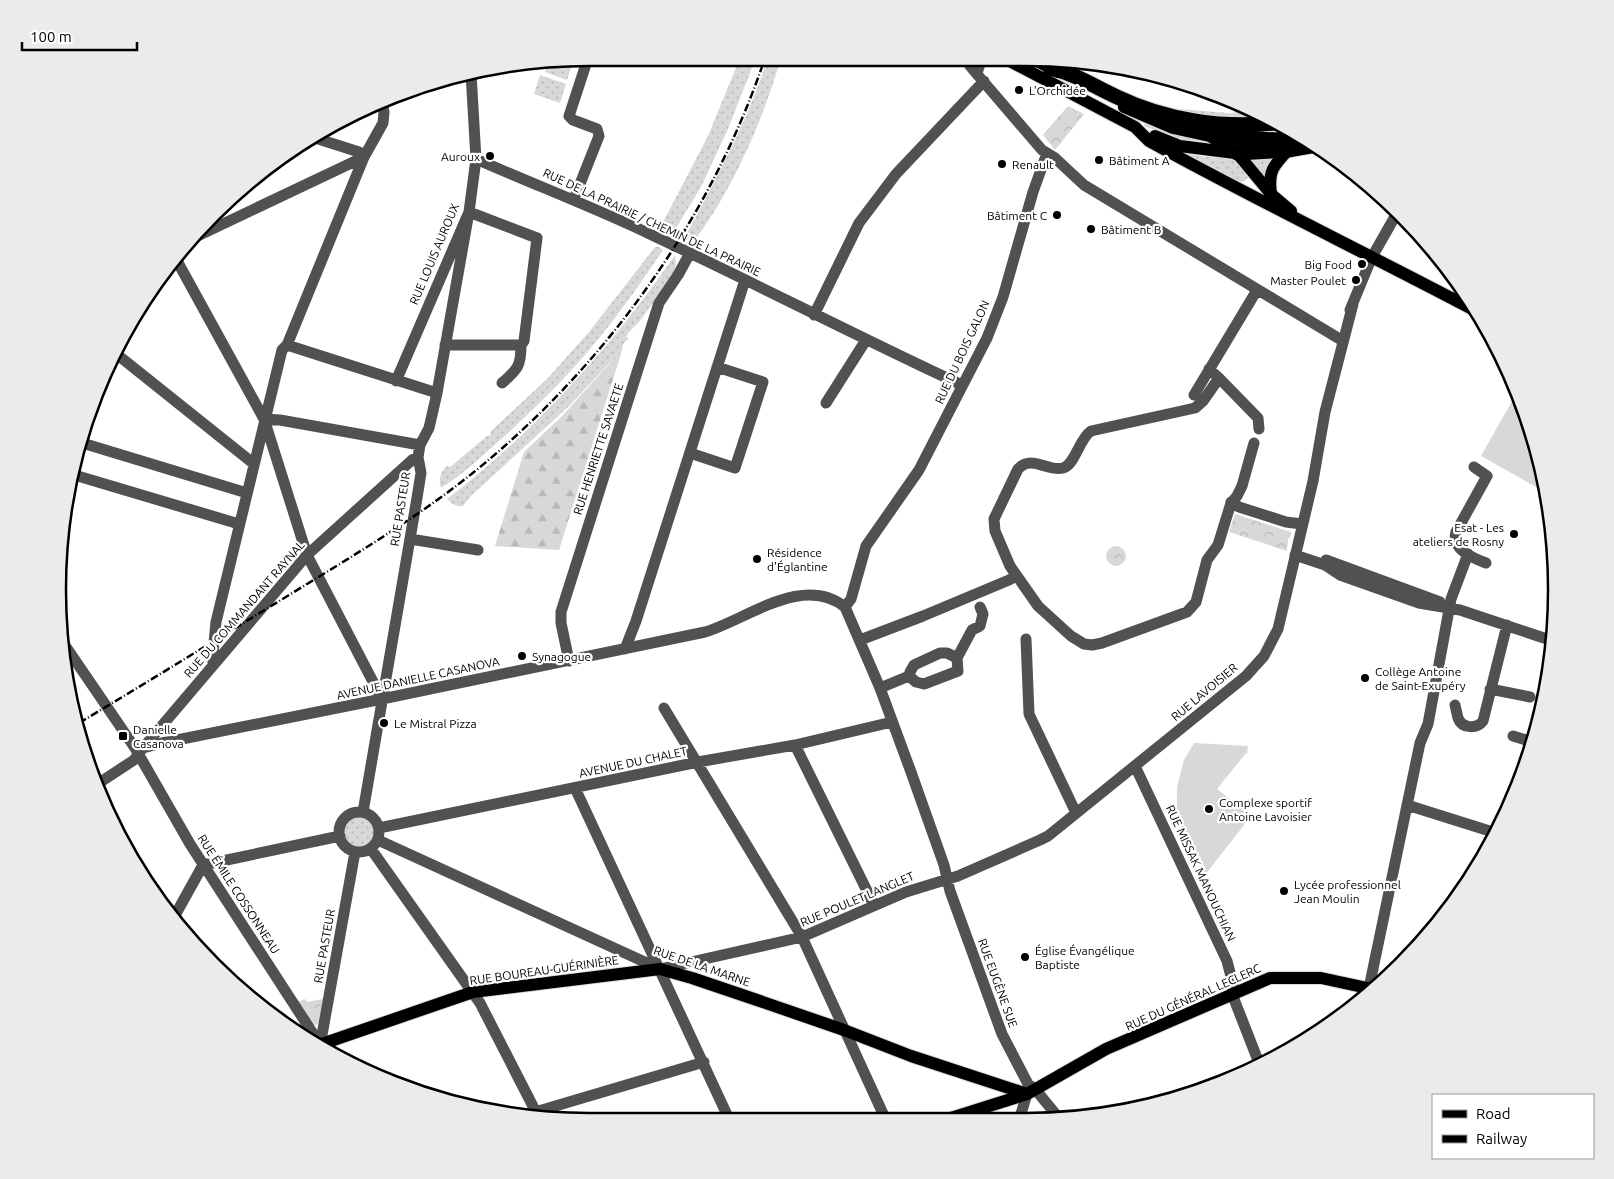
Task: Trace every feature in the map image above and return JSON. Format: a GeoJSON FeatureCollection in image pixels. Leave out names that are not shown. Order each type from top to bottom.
{"type":"FeatureCollection","features":[{"type":"Feature","properties":{"kind":"highway"},"geometry":{"type":"LineString","coordinates":[[1050,68],[1068,72],[1116,97],[1160,113],[1216,123],[1262,123]]}},
{"type":"Feature","properties":{"kind":"highway"},"geometry":{"type":"LineString","coordinates":[[1214,137],[1278,140],[1289,138]]}},
{"type":"Feature","properties":{"kind":"highway"},"geometry":{"type":"LineString","coordinates":[[1237,153],[1304,147]]}},
{"type":"Feature","properties":{"kind":"main road"},"geometry":{"type":"LineString","coordinates":[[1019,66],[1135,127],[1180,146],[1237,153]]}},
{"type":"Feature","properties":{"kind":"main road"},"geometry":{"type":"LineString","coordinates":[[1050,68],[1152,120],[1173,128],[1214,137],[1237,153],[1271,194],[1300,220]]}},
{"type":"Feature","properties":{"kind":"main road"},"geometry":{"type":"LineString","coordinates":[[1135,127],[1149,140],[1269,206],[1330,235],[1463,304]]}},
{"type":"Feature","properties":{"kind":"main road"},"geometry":{"type":"LineString","coordinates":[[1271,194],[1269,181],[1272,167],[1288,150]]}},
{"type":"Feature","properties":{"kind":"main road"},"geometry":{"type":"LineString","coordinates":[[1208,171],[1220,174],[1245,186],[1253,181],[1252,171]]}},
{"type":"Feature","properties":{"kind":"main road","name":"RUE BOUREAU-GUÉRINIÈRE"},"geometry":{"type":"LineString","coordinates":[[327,1043],[474,992],[660,969]]}},
{"type":"Feature","properties":{"kind":"main road","name":"RUE DE LA MARNE"},"geometry":{"type":"LineString","coordinates":[[660,969],[692,978],[844,1030],[910,1056],[1010,1090],[1031,1092]]}},
{"type":"Feature","properties":{"kind":"main road","name":"RUE DU GÉNÉRAL LECLERC"},"geometry":{"type":"LineString","coordinates":[[966,1113],[1031,1092],[1106,1049],[1270,978],[1321,978],[1364,988]]}},
{"type":"Feature","properties":{"kind":"street"},"geometry":{"type":"LineString","coordinates":[[574,199],[599,136],[596,129],[569,116],[585,66]]}},
{"type":"Feature","properties":{"kind":"street"},"geometry":{"type":"LineString","coordinates":[[814,315],[859,224],[975,69],[1042,150],[1055,158],[1084,185],[1340,340]]}},
{"type":"Feature","properties":{"kind":"street","name":"RUE LOUIS AUROUX"},"geometry":{"type":"LineString","coordinates":[[396,381],[469,212],[476,159],[471,80]]}},
{"type":"Feature","properties":{"kind":"street"},"geometry":{"type":"LineString","coordinates":[[213,664],[215,630],[282,350],[287,345],[364,157],[383,122],[383,109]]}},
{"type":"Feature","properties":{"kind":"street"},"geometry":{"type":"LineString","coordinates":[[322,140],[359,152],[364,157]]}},
{"type":"Feature","properties":{"kind":"street","name":"RUE DU BOIS GALON"},"geometry":{"type":"LineString","coordinates":[[846,607],[866,546],[919,470],[986,338],[1003,297],[1033,192],[1048,153]]}},
{"type":"Feature","properties":{"kind":"street"},"geometry":{"type":"LineString","coordinates":[[210,230],[364,157]]}},
{"type":"Feature","properties":{"kind":"street","name":"RUE DE LA PRAIRIE / CHEMIN DE LA PRAIRIE"},"geometry":{"type":"LineString","coordinates":[[476,159],[574,199],[690,253],[866,340],[962,384]]}},
{"type":"Feature","properties":{"kind":"street"},"geometry":{"type":"LineString","coordinates":[[469,212],[537,238],[524,341],[521,345],[521,362],[502,383]]}},
{"type":"Feature","properties":{"kind":"street","name":"RUE PASTEUR"},"geometry":{"type":"LineString","coordinates":[[363,812],[421,473],[418,457],[420,445],[429,428],[437,393],[469,212]]}},
{"type":"Feature","properties":{"kind":"street","name":"RUE LAVOISIER"},"geometry":{"type":"LineString","coordinates":[[948,879],[1044,838],[1238,683],[1261,660],[1278,630],[1296,553],[1297,523],[1313,481],[1340,340],[1372,257],[1393,219]]}},
{"type":"Feature","properties":{"kind":"street","name":"RUE HENRIETTE SAVAETE"},"geometry":{"type":"LineString","coordinates":[[570,661],[561,623],[561,612],[660,303],[690,253]]}},
{"type":"Feature","properties":{"kind":"street"},"geometry":{"type":"LineString","coordinates":[[179,265],[264,419],[307,555],[382,699]]}},
{"type":"Feature","properties":{"kind":"street"},"geometry":{"type":"LineString","coordinates":[[625,649],[636,621],[745,280]]}},
{"type":"Feature","properties":{"kind":"street"},"geometry":{"type":"LineString","coordinates":[[1194,395],[1257,290]]}},
{"type":"Feature","properties":{"kind":"street"},"geometry":{"type":"LineString","coordinates":[[826,402],[866,340]]}},
{"type":"Feature","properties":{"kind":"street"},"geometry":{"type":"LineString","coordinates":[[287,345],[437,393]]}},
{"type":"Feature","properties":{"kind":"street"},"geometry":{"type":"LineString","coordinates":[[445,345],[521,345]]}},
{"type":"Feature","properties":{"kind":"street"},"geometry":{"type":"LineString","coordinates":[[120,357],[254,464]]}},
{"type":"Feature","properties":{"kind":"street"},"geometry":{"type":"LineString","coordinates":[[690,454],[735,468],[763,382],[717,367]]}},
{"type":"Feature","properties":{"kind":"street"},"geometry":{"type":"LineString","coordinates":[[1209,369],[1258,418],[1259,429]]}},
{"type":"Feature","properties":{"kind":"street"},"geometry":{"type":"LineString","coordinates":[[1219,378],[1203,402],[1195,408],[1091,431],[1082,439],[1070,464],[1065,468],[1031,462],[1024,464],[1018,469],[995,514],[994,522],[995,531],[1016,576],[1038,606],[1076,640],[1088,645],[1102,643],[1183,615],[1191,609],[1198,595],[1207,560],[1218,545],[1233,503],[1242,486],[1254,442]]}},
{"type":"Feature","properties":{"kind":"street"},"geometry":{"type":"LineString","coordinates":[[264,419],[280,420],[420,445]]}},
{"type":"Feature","properties":{"kind":"street"},"geometry":{"type":"LineString","coordinates":[[87,444],[247,493]]}},
{"type":"Feature","properties":{"kind":"street","name":"RUE DU COMMANDANT RAYNAL"},"geometry":{"type":"LineString","coordinates":[[141,752],[213,664],[307,555],[412,460],[418,457]]}},
{"type":"Feature","properties":{"kind":"street"},"geometry":{"type":"LineString","coordinates":[[1474,467],[1486,476],[1455,536],[1459,548],[1475,559],[1486,563]]}},
{"type":"Feature","properties":{"kind":"street"},"geometry":{"type":"LineString","coordinates":[[79,476],[239,524]]}},
{"type":"Feature","properties":{"kind":"street"},"geometry":{"type":"LineString","coordinates":[[1233,503],[1239,507],[1286,522],[1297,523]]}},
{"type":"Feature","properties":{"kind":"street"},"geometry":{"type":"LineString","coordinates":[[410,539],[478,550]]}},
{"type":"Feature","properties":{"kind":"street"},"geometry":{"type":"LineString","coordinates":[[1296,553],[1545,638]]}},
{"type":"Feature","properties":{"kind":"street"},"geometry":{"type":"LineString","coordinates":[[1372,981],[1420,743],[1428,724],[1450,607],[1468,554]]}},
{"type":"Feature","properties":{"kind":"street"},"geometry":{"type":"LineString","coordinates":[[860,640],[924,616],[1016,576]]}},
{"type":"Feature","properties":{"kind":"street","name":"AVENUE DANIELLE CASANOVA"},"geometry":{"type":"LineString","coordinates":[[141,752],[172,741],[570,661],[713,630],[783,599],[818,596],[838,601],[846,607]]}},
{"type":"Feature","properties":{"kind":"street","name":"RUE EUGÈNE SUE"},"geometry":{"type":"LineString","coordinates":[[846,607],[880,688],[935,836],[950,891],[1002,1034],[1031,1092],[1053,1112]]}},
{"type":"Feature","properties":{"kind":"street"},"geometry":{"type":"LineString","coordinates":[[909,676],[920,684],[928,684],[958,670],[957,658],[967,628],[980,626],[983,614],[980,607]]}},
{"type":"Feature","properties":{"kind":"street"},"geometry":{"type":"LineString","coordinates":[[636,621],[638,646]]}},
{"type":"Feature","properties":{"kind":"street"},"geometry":{"type":"LineString","coordinates":[[1455,705],[1458,720],[1462,724],[1473,727],[1480,725],[1483,721],[1507,625]]}},
{"type":"Feature","properties":{"kind":"street"},"geometry":{"type":"LineString","coordinates":[[1026,640],[1029,714],[1076,813]]}},
{"type":"Feature","properties":{"kind":"street","name":"RUE ÉMILE COSSONNEAU"},"geometry":{"type":"LineString","coordinates":[[70,652],[141,752],[203,864],[312,1033]]}},
{"type":"Feature","properties":{"kind":"street"},"geometry":{"type":"LineString","coordinates":[[880,688],[909,676],[914,664],[940,653],[947,653],[957,658]]}},
{"type":"Feature","properties":{"kind":"street"},"geometry":{"type":"LineString","coordinates":[[1490,689],[1530,697]]}},
{"type":"Feature","properties":{"kind":"street"},"geometry":{"type":"LineString","coordinates":[[664,708],[802,937],[883,1113]]}},
{"type":"Feature","properties":{"kind":"street","name":"AVENUE DU CHALET"},"geometry":{"type":"LineString","coordinates":[[379,828],[698,762],[795,745],[892,722]]}},
{"type":"Feature","properties":{"kind":"street"},"geometry":{"type":"LineString","coordinates":[[1513,736],[1526,740]]}},
{"type":"Feature","properties":{"kind":"street"},"geometry":{"type":"LineString","coordinates":[[795,745],[874,905]]}},
{"type":"Feature","properties":{"kind":"street"},"geometry":{"type":"LineString","coordinates":[[103,781],[134,760],[141,752]]}},
{"type":"Feature","properties":{"kind":"street","name":"RUE MISSAK MANOUCHIAN"},"geometry":{"type":"LineString","coordinates":[[1135,766],[1227,961],[1233,984],[1232,994],[1257,1058]]}},
{"type":"Feature","properties":{"kind":"street"},"geometry":{"type":"LineString","coordinates":[[575,788],[727,1113]]}},
{"type":"Feature","properties":{"kind":"street"},"geometry":{"type":"LineString","coordinates":[[1407,805],[1489,831]]}},
{"type":"Feature","properties":{"kind":"street"},"geometry":{"type":"LineString","coordinates":[[363,812],[373,817],[379,828],[374,844],[363,852],[355,852],[345,846],[339,829],[345,818],[350,814],[363,812]]}},
{"type":"Feature","properties":{"kind":"street"},"geometry":{"type":"LineString","coordinates":[[177,912],[203,864],[340,836]]}},
{"type":"Feature","properties":{"kind":"street"},"geometry":{"type":"LineString","coordinates":[[374,844],[474,992],[531,1109]]}},
{"type":"Feature","properties":{"kind":"street","name":"RUE DE LA MARNE"},"geometry":{"type":"LineString","coordinates":[[374,844],[660,969]]}},
{"type":"Feature","properties":{"kind":"street","name":"RUE PASTEUR"},"geometry":{"type":"LineString","coordinates":[[321,1039],[355,852]]}},
{"type":"Feature","properties":{"kind":"street","name":"RUE POULET LANGLET"},"geometry":{"type":"LineString","coordinates":[[660,969],[802,937],[874,905],[948,879]]}},
{"type":"Feature","properties":{"kind":"street"},"geometry":{"type":"LineString","coordinates":[[547,1111],[704,1062]]}},
{"type":"Feature","properties":{"kind":"street"},"geometry":{"type":"LineString","coordinates":[[1022,1113],[1031,1092]]}},
{"type":"Feature","properties":{"kind":"green space"},"geometry":{"type":"Polygon","coordinates":[[[737,66],[753,66],[727,131],[701,187],[670,238],[663,232],[661,226],[708,136],[737,66]]]}},
{"type":"Feature","properties":{"kind":"green space"},"geometry":{"type":"Polygon","coordinates":[[[765,66],[778,66],[765,106],[745,155],[721,201],[692,244],[682,243],[718,175],[765,66]]]}},
{"type":"Feature","properties":{"kind":"green space"},"geometry":{"type":"Polygon","coordinates":[[[571,67],[567,80],[545,72],[546,68],[571,67]]]}},
{"type":"Feature","properties":{"kind":"green space"},"geometry":{"type":"Polygon","coordinates":[[[540,75],[566,84],[560,103],[534,94],[540,75]]]}},
{"type":"Feature","properties":{"kind":"green space"},"geometry":{"type":"Polygon","coordinates":[[[1111,87],[1168,108],[1228,113],[1237,118],[1181,115],[1111,87]]]}},
{"type":"Feature","properties":{"kind":"green space"},"geometry":{"type":"Polygon","coordinates":[[[1068,106],[1084,114],[1055,150],[1043,135],[1068,106]]]}},
{"type":"Feature","properties":{"kind":"green space"},"geometry":{"type":"Polygon","coordinates":[[[1239,112],[1250,117],[1237,118],[1228,113],[1239,112]]]}},
{"type":"Feature","properties":{"kind":"green space"},"geometry":{"type":"Polygon","coordinates":[[[1145,121],[1218,145],[1188,142],[1144,126],[1145,121]]]}},
{"type":"Feature","properties":{"kind":"green space"},"geometry":{"type":"Polygon","coordinates":[[[1177,150],[1199,156],[1235,159],[1249,176],[1245,181],[1240,182],[1217,170],[1205,167],[1177,150]]]}},
{"type":"Feature","properties":{"kind":"green space"},"geometry":{"type":"Polygon","coordinates":[[[1275,157],[1265,180],[1247,160],[1275,157]]]}},
{"type":"Feature","properties":{"kind":"green space"},"geometry":{"type":"Polygon","coordinates":[[[655,247],[663,250],[643,280],[576,365],[506,435],[467,469],[441,488],[440,479],[445,468],[447,466],[450,467],[487,436],[490,436],[491,431],[547,379],[589,332],[655,247]]]}},
{"type":"Feature","properties":{"kind":"green space"},"geometry":{"type":"Polygon","coordinates":[[[675,255],[676,265],[671,279],[639,322],[628,333],[626,338],[629,338],[623,344],[621,354],[618,354],[567,408],[471,496],[463,506],[456,506],[447,499],[542,416],[625,323],[675,255]]]}},
{"type":"Feature","properties":{"kind":"green space"},"geometry":{"type":"Polygon","coordinates":[[[618,354],[621,354],[559,550],[495,546],[524,452],[563,415],[618,354]]]}},
{"type":"Feature","properties":{"kind":"green space"},"geometry":{"type":"Polygon","coordinates":[[[1512,401],[1530,454],[1538,488],[1481,456],[1512,401]]]}},
{"type":"Feature","properties":{"kind":"green space"},"geometry":{"type":"Polygon","coordinates":[[[1235,514],[1291,532],[1287,551],[1229,532],[1235,514]]]}},
{"type":"Feature","properties":{"kind":"green space"},"geometry":{"type":"Polygon","coordinates":[[[1116,546],[1123,549],[1126,556],[1123,563],[1116,566],[1109,563],[1106,556],[1109,549],[1116,546]]]}},
{"type":"Feature","properties":{"kind":"green space","name":"Complexe sportif Antoine Lavoisier"},"geometry":{"type":"Polygon","coordinates":[[[1194,743],[1248,746],[1247,754],[1217,789],[1251,816],[1205,875],[1183,838],[1185,835],[1177,820],[1177,787],[1184,760],[1194,743]]]}},
{"type":"Feature","properties":{"kind":"green space"},"geometry":{"type":"Polygon","coordinates":[[[359,817],[370,821],[374,832],[370,843],[359,847],[348,843],[344,832],[348,821],[359,817]]]}},
{"type":"Feature","properties":{"kind":"green space"},"geometry":{"type":"Polygon","coordinates":[[[305,999],[307,1002],[323,999],[318,1024],[313,1026],[298,1002],[305,999]]]}},
{"type":"Feature","properties":{"kind":"railway"},"geometry":{"type":"LineString","coordinates":[[83,721],[386,535],[453,489],[522,430],[568,385],[610,336],[649,285],[684,232],[715,176],[742,118],[762,66]]}},
{"type":"Feature","properties":{"kind":"place","name":"L'Orchidée"},"geometry":{"type":"Point","coordinates":[1019,90]}},
{"type":"Feature","properties":{"kind":"place","name":"Auroux"},"geometry":{"type":"Point","coordinates":[490,156]}},
{"type":"Feature","properties":{"kind":"place","name":"Bâtiment A"},"geometry":{"type":"Point","coordinates":[1099,160]}},
{"type":"Feature","properties":{"kind":"place","name":"Renault"},"geometry":{"type":"Point","coordinates":[1002,164]}},
{"type":"Feature","properties":{"kind":"place","name":"Bâtiment C"},"geometry":{"type":"Point","coordinates":[1057,215]}},
{"type":"Feature","properties":{"kind":"place","name":"Bâtiment B"},"geometry":{"type":"Point","coordinates":[1091,229]}},
{"type":"Feature","properties":{"kind":"place","name":"Big Food"},"geometry":{"type":"Point","coordinates":[1362,264]}},
{"type":"Feature","properties":{"kind":"place","name":"Master Poulet"},"geometry":{"type":"Point","coordinates":[1356,280]}},
{"type":"Feature","properties":{"kind":"place","name":"Esat - Les ateliers de Rosny"},"geometry":{"type":"Point","coordinates":[1514,534]}},
{"type":"Feature","properties":{"kind":"place","name":"Résidence d'Églantine"},"geometry":{"type":"Point","coordinates":[757,559]}},
{"type":"Feature","properties":{"kind":"place","name":"Synagogue"},"geometry":{"type":"Point","coordinates":[522,656]}},
{"type":"Feature","properties":{"kind":"place","name":"Collège Antoine de Saint-Exupéry"},"geometry":{"type":"Point","coordinates":[1365,678]}},
{"type":"Feature","properties":{"kind":"place","name":"Le Mistral Pizza"},"geometry":{"type":"Point","coordinates":[384,723]}},
{"type":"Feature","properties":{"kind":"place","name":"Danielle Casanova"},"geometry":{"type":"Point","coordinates":[123,736]}},
{"type":"Feature","properties":{"kind":"place","name":"Complexe sportif Antoine Lavoisier"},"geometry":{"type":"Point","coordinates":[1209,809]}},
{"type":"Feature","properties":{"kind":"place","name":"Lycée professionnel Jean Moulin"},"geometry":{"type":"Point","coordinates":[1284,891]}},
{"type":"Feature","properties":{"kind":"place","name":"Église Évangélique Baptiste"},"geometry":{"type":"Point","coordinates":[1025,957]}}]}
